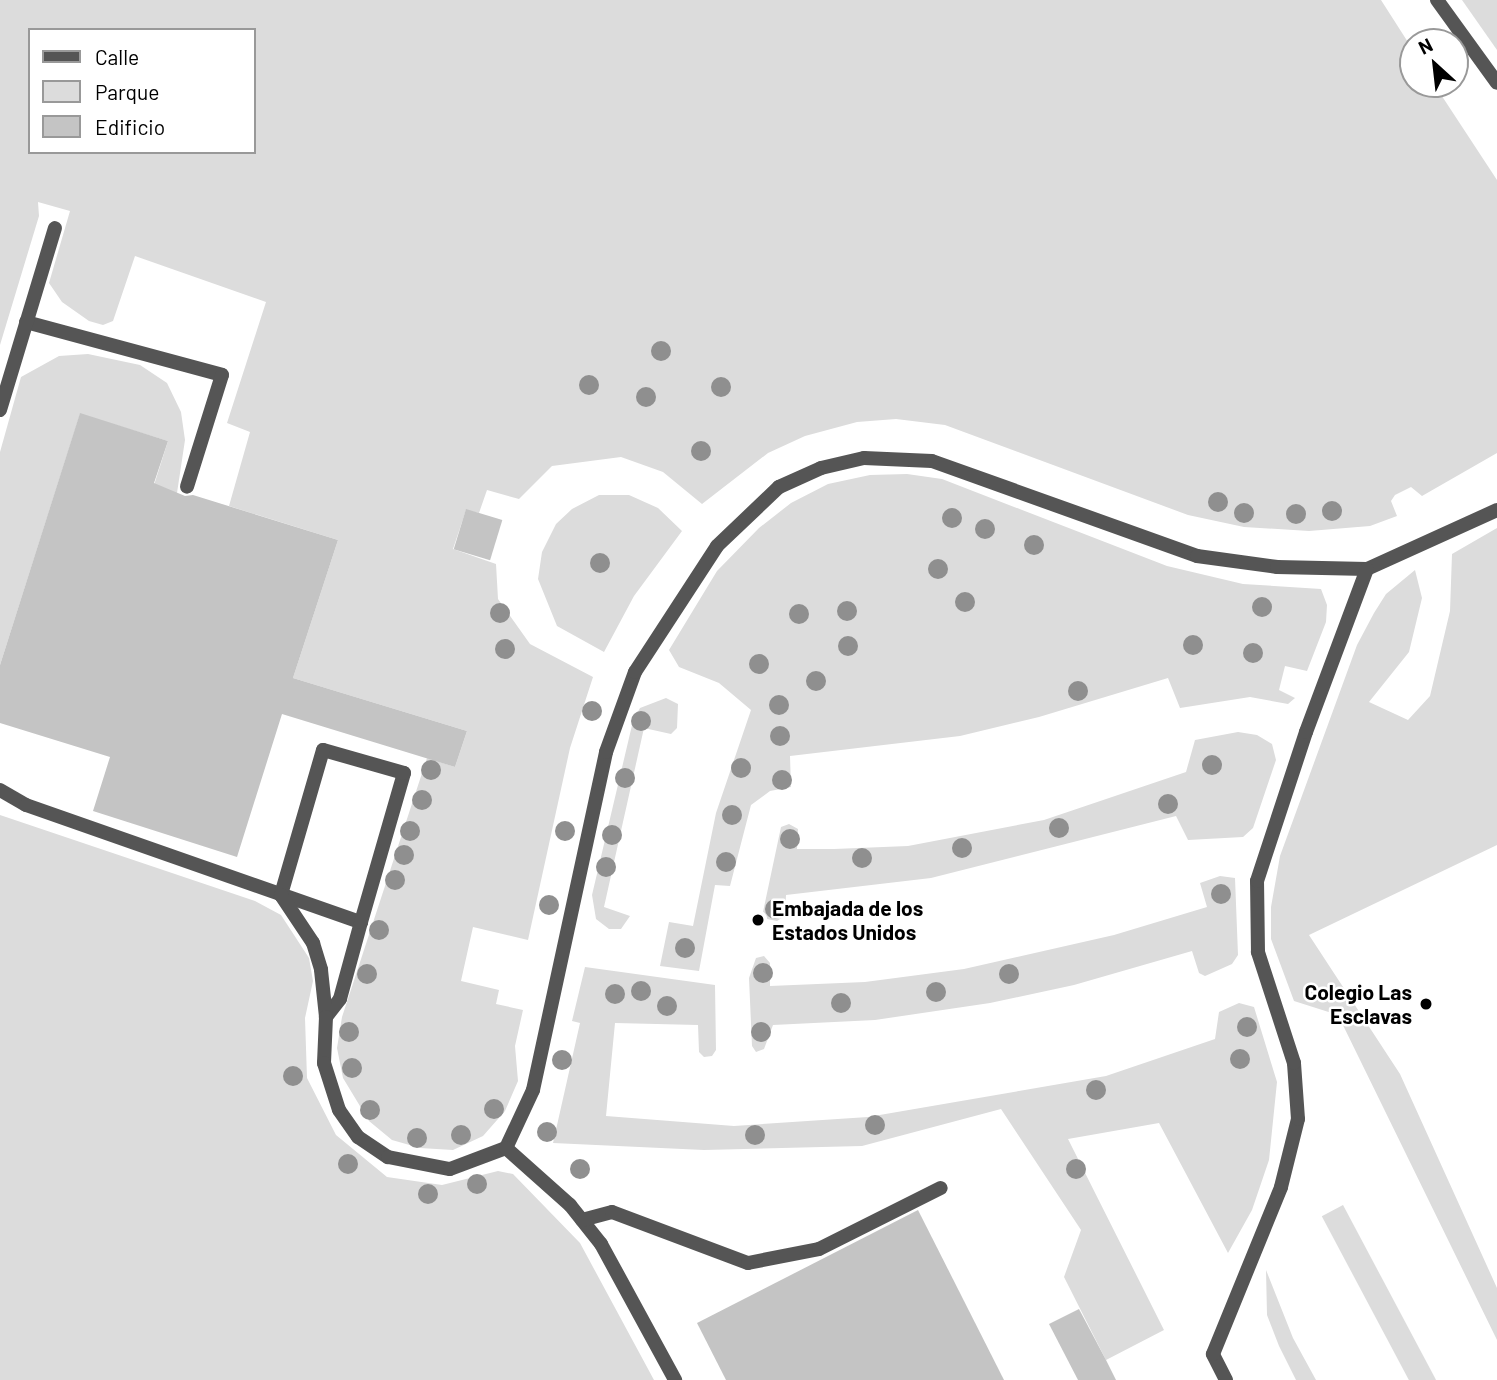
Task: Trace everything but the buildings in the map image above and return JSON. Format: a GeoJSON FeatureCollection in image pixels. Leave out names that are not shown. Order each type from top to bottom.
{"type":"FeatureCollection","features":[{"type":"Feature","properties":{"kind":"street"},"geometry":{"type":"LineString","coordinates":[[1437,0],[1497,83]]}},
{"type":"Feature","properties":{"kind":"street"},"geometry":{"type":"LineString","coordinates":[[0,410],[55,228]]}},
{"type":"Feature","properties":{"kind":"street"},"geometry":{"type":"LineString","coordinates":[[26,322],[222,375],[187,487]]}},
{"type":"Feature","properties":{"kind":"street"},"geometry":{"type":"LineString","coordinates":[[326,1017],[340,999],[404,773],[323,750],[281,895],[313,943],[321,970],[326,1017],[324,1063],[339,1110],[359,1137],[388,1157],[450,1169],[506,1149],[533,1090],[606,752],[635,672],[717,546],[779,487],[821,468],[864,458],[932,461],[1197,556],[1277,567],[1367,569],[1497,510]]}},
{"type":"Feature","properties":{"kind":"street"},"geometry":{"type":"LineString","coordinates":[[1226,1380],[1213,1354],[1281,1187],[1298,1119],[1294,1063],[1258,952],[1257,881],[1306,732],[1367,569]]}},
{"type":"Feature","properties":{"kind":"street"},"geometry":{"type":"LineString","coordinates":[[0,790],[26,805],[360,922]]}},
{"type":"Feature","properties":{"kind":"street"},"geometry":{"type":"LineString","coordinates":[[506,1149],[582,1220],[601,1244],[675,1380]]}},
{"type":"Feature","properties":{"kind":"street"},"geometry":{"type":"LineString","coordinates":[[582,1220],[612,1212],[748,1263],[819,1249],[941,1188]]}},
{"type":"Feature","properties":{"kind":"green space"},"geometry":{"type":"Polygon","coordinates":[[[0,0],[1381,0],[1399,28],[1399,98],[1443,98],[1497,180],[1497,453],[1422,496],[1411,487],[1395,495],[1391,501],[1397,516],[1370,526],[1309,531],[1244,527],[1188,515],[945,425],[896,419],[857,422],[805,436],[768,453],[702,504],[663,472],[621,457],[552,466],[519,499],[487,490],[479,513],[466,510],[453,549],[496,564],[498,599],[530,644],[593,677],[570,748],[528,940],[473,927],[461,981],[499,990],[496,1004],[523,1010],[515,1046],[518,1081],[505,1111],[483,1136],[453,1150],[420,1148],[392,1140],[369,1121],[343,1078],[337,1048],[342,1017],[427,758],[455,767],[467,731],[293,678],[338,540],[229,506],[250,432],[227,423],[266,302],[135,256],[113,321],[103,325],[89,321],[62,302],[49,283],[70,211],[38,202],[39,216],[0,345],[0,0]]]}},
{"type":"Feature","properties":{"kind":"green space"},"geometry":{"type":"Polygon","coordinates":[[[1462,0],[1497,0],[1497,50],[1462,0]]]}},
{"type":"Feature","properties":{"kind":"green space"},"geometry":{"type":"Polygon","coordinates":[[[88,354],[140,365],[167,383],[181,412],[185,440],[177,493],[148,504],[168,441],[80,414],[0,665],[0,452],[21,377],[59,356],[88,354]]]}},
{"type":"Feature","properties":{"kind":"green space"},"geometry":{"type":"Polygon","coordinates":[[[907,474],[942,479],[1167,566],[1243,584],[1321,589],[1327,605],[1326,622],[1307,671],[1285,666],[1279,690],[1295,698],[1288,704],[1250,697],[1180,708],[1168,678],[1039,717],[960,736],[790,756],[791,787],[770,791],[751,805],[730,886],[715,885],[699,971],[660,966],[669,922],[693,926],[716,813],[751,710],[719,683],[679,667],[669,650],[717,571],[759,528],[791,503],[828,484],[870,475],[907,474]]]}},
{"type":"Feature","properties":{"kind":"green space"},"geometry":{"type":"Polygon","coordinates":[[[599,495],[629,495],[658,508],[682,531],[634,596],[604,652],[557,626],[538,579],[542,552],[556,524],[572,509],[599,495]]]}},
{"type":"Feature","properties":{"kind":"green space"},"geometry":{"type":"Polygon","coordinates":[[[1497,528],[1497,845],[1309,935],[1400,1074],[1497,1288],[1497,1340],[1338,1015],[1294,1001],[1271,939],[1271,907],[1280,856],[1357,645],[1374,613],[1386,594],[1415,570],[1422,598],[1409,652],[1369,702],[1408,720],[1430,696],[1450,611],[1452,554],[1497,528]]]}},
{"type":"Feature","properties":{"kind":"green space"},"geometry":{"type":"Polygon","coordinates":[[[666,698],[678,704],[677,728],[671,734],[644,728],[604,907],[630,916],[621,929],[609,929],[596,919],[592,895],[633,721],[640,708],[666,698]]]}},
{"type":"Feature","properties":{"kind":"green space"},"geometry":{"type":"Polygon","coordinates":[[[1238,732],[1257,735],[1272,744],[1276,760],[1253,828],[1243,837],[1188,840],[1176,816],[931,878],[786,895],[785,916],[777,921],[767,919],[763,912],[781,827],[789,824],[798,829],[797,849],[834,849],[908,846],[1044,820],[1186,772],[1195,740],[1238,732]]]}},
{"type":"Feature","properties":{"kind":"green space"},"geometry":{"type":"Polygon","coordinates":[[[0,815],[255,901],[281,915],[309,958],[313,981],[305,1018],[307,1078],[336,1135],[387,1177],[442,1185],[498,1171],[513,1174],[580,1243],[654,1380],[0,1380],[0,815]]]}},
{"type":"Feature","properties":{"kind":"green space"},"geometry":{"type":"Polygon","coordinates":[[[1220,876],[1235,878],[1238,955],[1232,964],[1205,976],[1199,973],[1192,951],[1074,985],[990,1003],[875,1020],[773,1025],[764,1049],[756,1052],[752,1046],[749,978],[756,958],[764,956],[770,963],[770,986],[865,982],[964,969],[1114,935],[1207,907],[1200,883],[1220,876]]]}},
{"type":"Feature","properties":{"kind":"green space"},"geometry":{"type":"Polygon","coordinates":[[[585,967],[715,985],[716,1050],[712,1056],[704,1057],[699,1052],[698,1025],[615,1023],[606,1116],[734,1126],[868,1117],[1106,1076],[1215,1039],[1219,1012],[1239,1003],[1254,1007],[1277,1082],[1269,1160],[1252,1210],[1228,1253],[1159,1123],[1068,1139],[1164,1330],[1106,1360],[1064,1277],[1081,1230],[1001,1109],[862,1146],[704,1150],[553,1143],[580,1023],[572,1021],[585,967]]]}},
{"type":"Feature","properties":{"kind":"green space"},"geometry":{"type":"Polygon","coordinates":[[[1343,1205],[1436,1380],[1409,1380],[1322,1216],[1343,1205]]]}},
{"type":"Feature","properties":{"kind":"green space"},"geometry":{"type":"Polygon","coordinates":[[[1266,1270],[1293,1338],[1316,1380],[1296,1380],[1279,1346],[1267,1315],[1266,1270]]]}},
{"type":"Feature","properties":{"kind":"place","name":"Embajada de los Estados Unidos"},"geometry":{"type":"Point","coordinates":[758,920]}},
{"type":"Feature","properties":{"kind":"place","name":"Colegio Las Esclavas"},"geometry":{"type":"Point","coordinates":[1426,1004]}}]}
